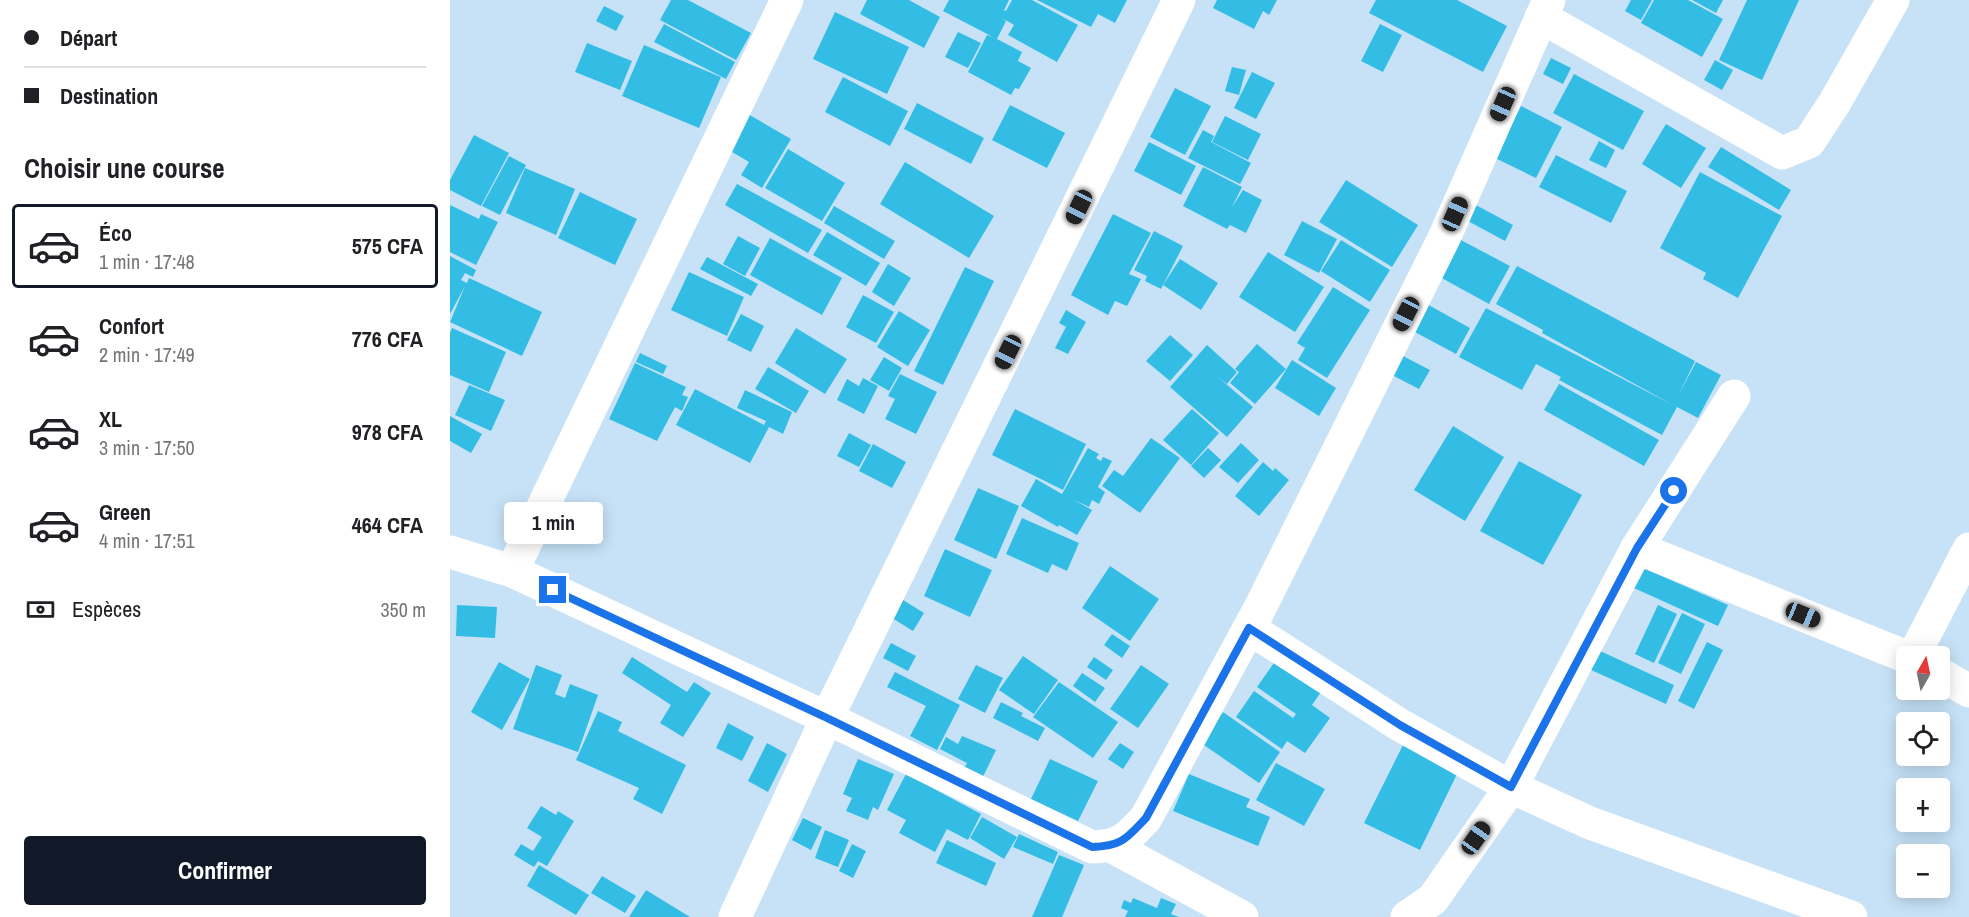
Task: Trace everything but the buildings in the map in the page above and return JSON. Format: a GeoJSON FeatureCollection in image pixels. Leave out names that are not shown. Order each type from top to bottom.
{"type":"FeatureCollection","features":[{"type":"Feature","properties":{"kind":"street"},"geometry":{"type":"LineString","coordinates":[[512,571],[787,0]]}},
{"type":"Feature","properties":{"kind":"street"},"geometry":{"type":"LineString","coordinates":[[735,917],[827,718],[1179,0]]}},
{"type":"Feature","properties":{"kind":"street"},"geometry":{"type":"LineString","coordinates":[[1113,847],[1131,834],[1146,818],[1249,628],[1445,236],[1545,8],[1782,153],[1809,142],[1835,102],[1893,0]]}},
{"type":"Feature","properties":{"kind":"street"},"geometry":{"type":"LineString","coordinates":[[1407,917],[1433,899],[1511,787],[1637,548],[1734,396]]}},
{"type":"Feature","properties":{"kind":"street"},"geometry":{"type":"LineString","coordinates":[[1637,548],[1896,653]]}},
{"type":"Feature","properties":{"kind":"street"},"geometry":{"type":"LineString","coordinates":[[1919,646],[1969,549]]}},
{"type":"Feature","properties":{"kind":"street"},"geometry":{"type":"LineString","coordinates":[[450,552],[512,571],[827,718],[1092,847],[1113,847],[1242,917]]}},
{"type":"Feature","properties":{"kind":"street"},"geometry":{"type":"LineString","coordinates":[[1249,628],[1400,725],[1511,787],[1590,823],[1851,917]]}},
{"type":"Feature","properties":{"kind":"street"},"geometry":{"type":"LineString","coordinates":[[1950,680],[1969,691]]}},
{"type":"Feature","properties":{"kind":"route"},"geometry":{"type":"LineString","coordinates":[[553,590],[827,718],[1092,847],[1113,847],[1131,834],[1146,818],[1249,628],[1400,725],[1511,787],[1637,548],[1674,491]]}}]}
